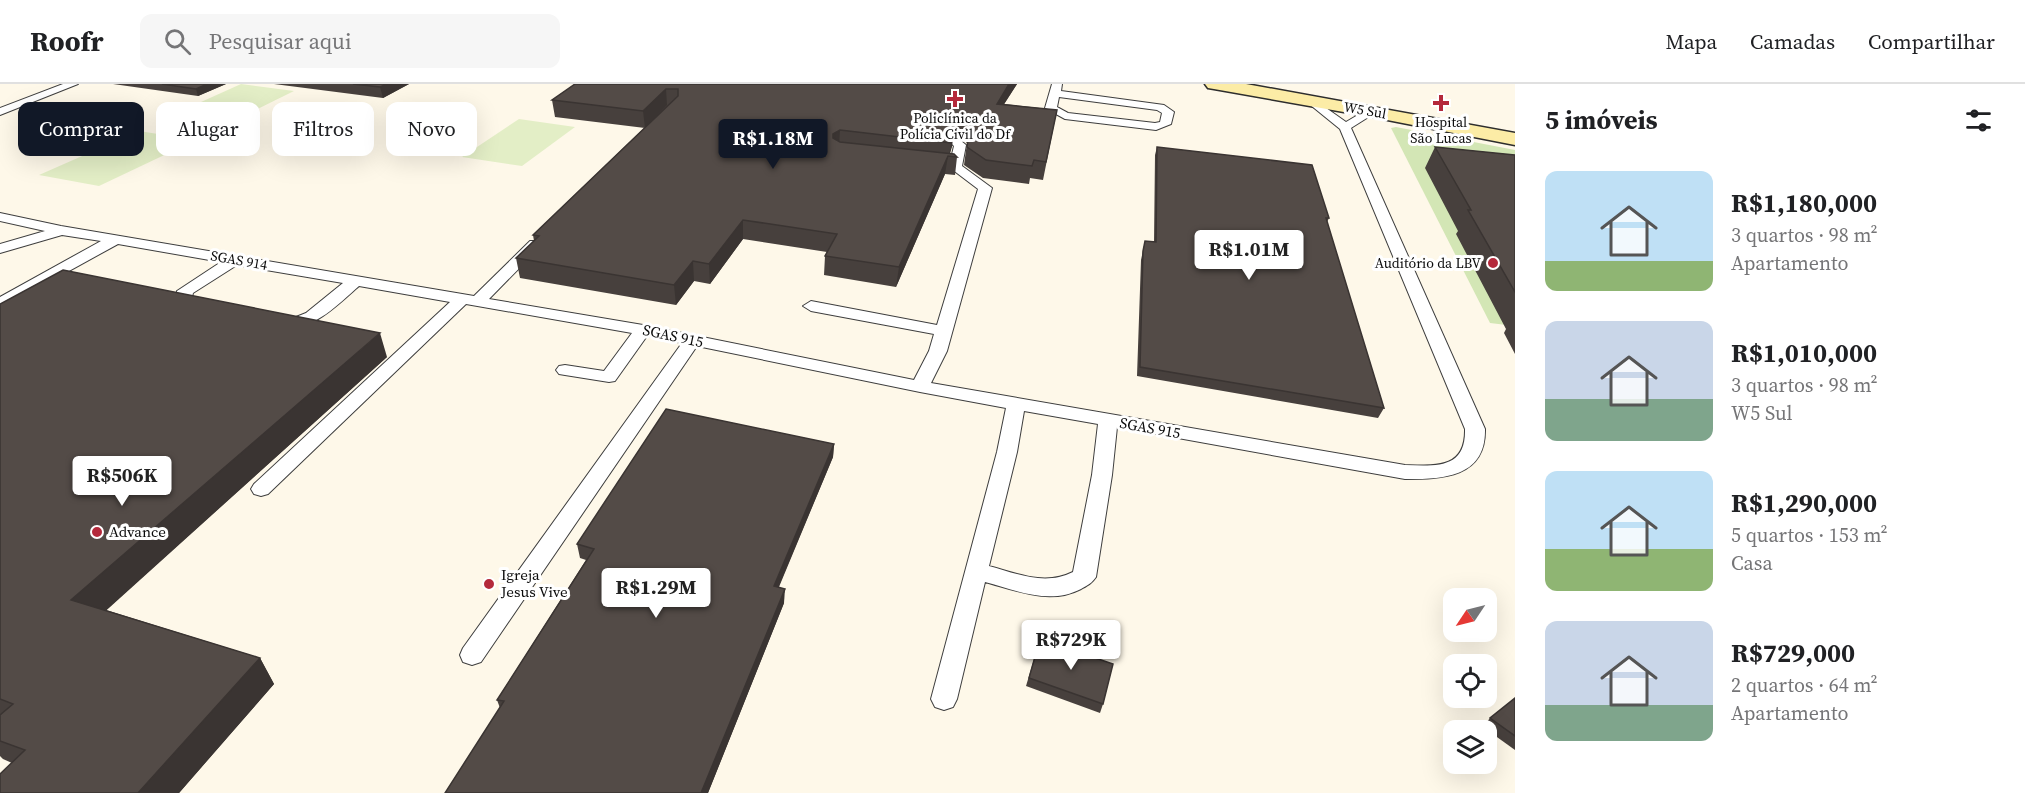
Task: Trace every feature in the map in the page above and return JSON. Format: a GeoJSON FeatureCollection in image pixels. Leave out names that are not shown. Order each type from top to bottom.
{"type":"FeatureCollection","features":[{"type":"Feature","properties":{"kind":"main road","name":"W5 Sul"},"geometry":{"type":"LineString","coordinates":[[1214,84],[1312,100],[1515,139]]}},
{"type":"Feature","properties":{"kind":"lane"},"geometry":{"type":"LineString","coordinates":[[0,112],[73,84]]}},
{"type":"Feature","properties":{"kind":"lane"},"geometry":{"type":"LineString","coordinates":[[1056,89],[1160,107],[1168,112],[1166,124],[1156,127],[1065,116],[1051,108],[1056,89]]}},
{"type":"Feature","properties":{"kind":"lane","name":"SGAS 915"},"geometry":{"type":"LineString","coordinates":[[470,300],[643,330],[1016,405],[1405,472],[1439,472],[1464,462],[1474,448],[1475,429],[1345,127],[1312,100]]}},
{"type":"Feature","properties":{"kind":"lane"},"geometry":{"type":"LineString","coordinates":[[1345,127],[1372,111]]}},
{"type":"Feature","properties":{"kind":"lane"},"geometry":{"type":"LineString","coordinates":[[920,387],[938,351],[985,188],[949,166],[960,145],[950,136]]}},
{"type":"Feature","properties":{"kind":"lane","name":"SGAS 914"},"geometry":{"type":"LineString","coordinates":[[0,217],[61,230],[470,300]]}},
{"type":"Feature","properties":{"kind":"lane"},"geometry":{"type":"LineString","coordinates":[[0,249],[61,230]]}},
{"type":"Feature","properties":{"kind":"lane"},"geometry":{"type":"LineString","coordinates":[[261,489],[544,235]]}},
{"type":"Feature","properties":{"kind":"lane"},"geometry":{"type":"LineString","coordinates":[[0,304],[118,238]]}},
{"type":"Feature","properties":{"kind":"lane"},"geometry":{"type":"LineString","coordinates":[[222,310],[190,303],[184,298],[185,291],[234,260]]}},
{"type":"Feature","properties":{"kind":"lane"},"geometry":{"type":"LineString","coordinates":[[264,319],[285,324],[307,319],[356,280]]}},
{"type":"Feature","properties":{"kind":"lane"},"geometry":{"type":"LineString","coordinates":[[811,306],[944,331]]}},
{"type":"Feature","properties":{"kind":"lane"},"geometry":{"type":"LineString","coordinates":[[565,370],[609,377],[643,330]]}},
{"type":"Feature","properties":{"kind":"lane"},"geometry":{"type":"LineString","coordinates":[[472,655],[693,340]]}},
{"type":"Feature","properties":{"kind":"lane"},"geometry":{"type":"LineString","coordinates":[[944,699],[1016,405]]}},
{"type":"Feature","properties":{"kind":"lane"},"geometry":{"type":"LineString","coordinates":[[977,571],[1035,587],[1062,588],[1084,577],[1102,475],[1108,420]]}},
{"type":"Feature","properties":{"kind":"green space"},"geometry":{"type":"Polygon","coordinates":[[[241,84],[294,91],[260,108],[260,102],[201,102],[241,84]]]}},
{"type":"Feature","properties":{"kind":"green space"},"geometry":{"type":"Polygon","coordinates":[[[519,119],[575,127],[522,166],[462,157],[477,156],[477,147],[519,119]]]}},
{"type":"Feature","properties":{"kind":"green space"},"geometry":{"type":"Polygon","coordinates":[[[1396,127],[1515,150],[1515,326],[1490,323],[1391,128],[1396,127]]]}},
{"type":"Feature","properties":{"kind":"green space"},"geometry":{"type":"Polygon","coordinates":[[[144,132],[156,134],[156,156],[162,156],[99,186],[39,175],[82,156],[144,156],[144,132]]]}},
{"type":"Feature","properties":{"kind":"building"},"geometry":{"type":"Polygon","coordinates":[[[162,84],[207,84],[196,89],[162,84]]]}},
{"type":"Feature","properties":{"kind":"building"},"geometry":{"type":"Polygon","coordinates":[[[353,84],[387,84],[380,87],[353,84]]]}},
{"type":"Feature","properties":{"kind":"building"},"geometry":{"type":"Polygon","coordinates":[[[575,84],[1009,84],[997,104],[1057,110],[1046,162],[1034,160],[1032,166],[986,160],[967,147],[970,126],[952,113],[944,119],[954,130],[951,143],[840,130],[833,134],[833,138],[840,142],[954,154],[957,157],[948,156],[899,267],[825,256],[837,234],[743,220],[709,264],[693,261],[674,285],[516,258],[539,236],[533,235],[678,96],[678,89],[666,89],[643,111],[552,100],[575,84]]]}},
{"type":"Feature","properties":{"kind":"building"},"geometry":{"type":"Polygon","coordinates":[[[1157,147],[1312,165],[1384,408],[1140,367],[1143,251],[1145,241],[1156,242],[1157,147]]]}},
{"type":"Feature","properties":{"kind":"building"},"geometry":{"type":"Polygon","coordinates":[[[1435,147],[1515,155],[1515,292],[1468,210],[1471,210],[1435,147]]]}},
{"type":"Feature","properties":{"kind":"building","name":"Advance"},"geometry":{"type":"Polygon","coordinates":[[[63,270],[380,333],[71,600],[260,658],[138,793],[0,793],[0,774],[25,750],[0,741],[0,715],[13,704],[0,699],[0,304],[63,270]]]}},
{"type":"Feature","properties":{"kind":"building"},"geometry":{"type":"Polygon","coordinates":[[[666,409],[834,444],[774,586],[785,589],[701,793],[445,793],[504,701],[497,700],[594,549],[577,544],[666,409]]]}},
{"type":"Feature","properties":{"kind":"building"},"geometry":{"type":"Polygon","coordinates":[[[1040,639],[1113,664],[1103,704],[1029,678],[1040,639]]]}},
{"type":"Feature","properties":{"kind":"building"},"geometry":{"type":"Polygon","coordinates":[[[1515,698],[1515,736],[1497,723],[1497,720],[1490,718],[1515,698]]]}},
{"type":"Feature","properties":{"kind":"place","name":"Policlínica da Polícia Civil do Df"},"geometry":{"type":"Point","coordinates":[955,99]}},
{"type":"Feature","properties":{"kind":"place","name":"Hospital São Lucas"},"geometry":{"type":"Point","coordinates":[1441,103]}},
{"type":"Feature","properties":{"kind":"place","name":"Auditório da LBV"},"geometry":{"type":"Point","coordinates":[1493,263]}},
{"type":"Feature","properties":{"kind":"place","name":"Advance"},"geometry":{"type":"Point","coordinates":[97,532]}},
{"type":"Feature","properties":{"kind":"place","name":"Igreja Jesus Vive"},"geometry":{"type":"Point","coordinates":[489,584]}}]}
